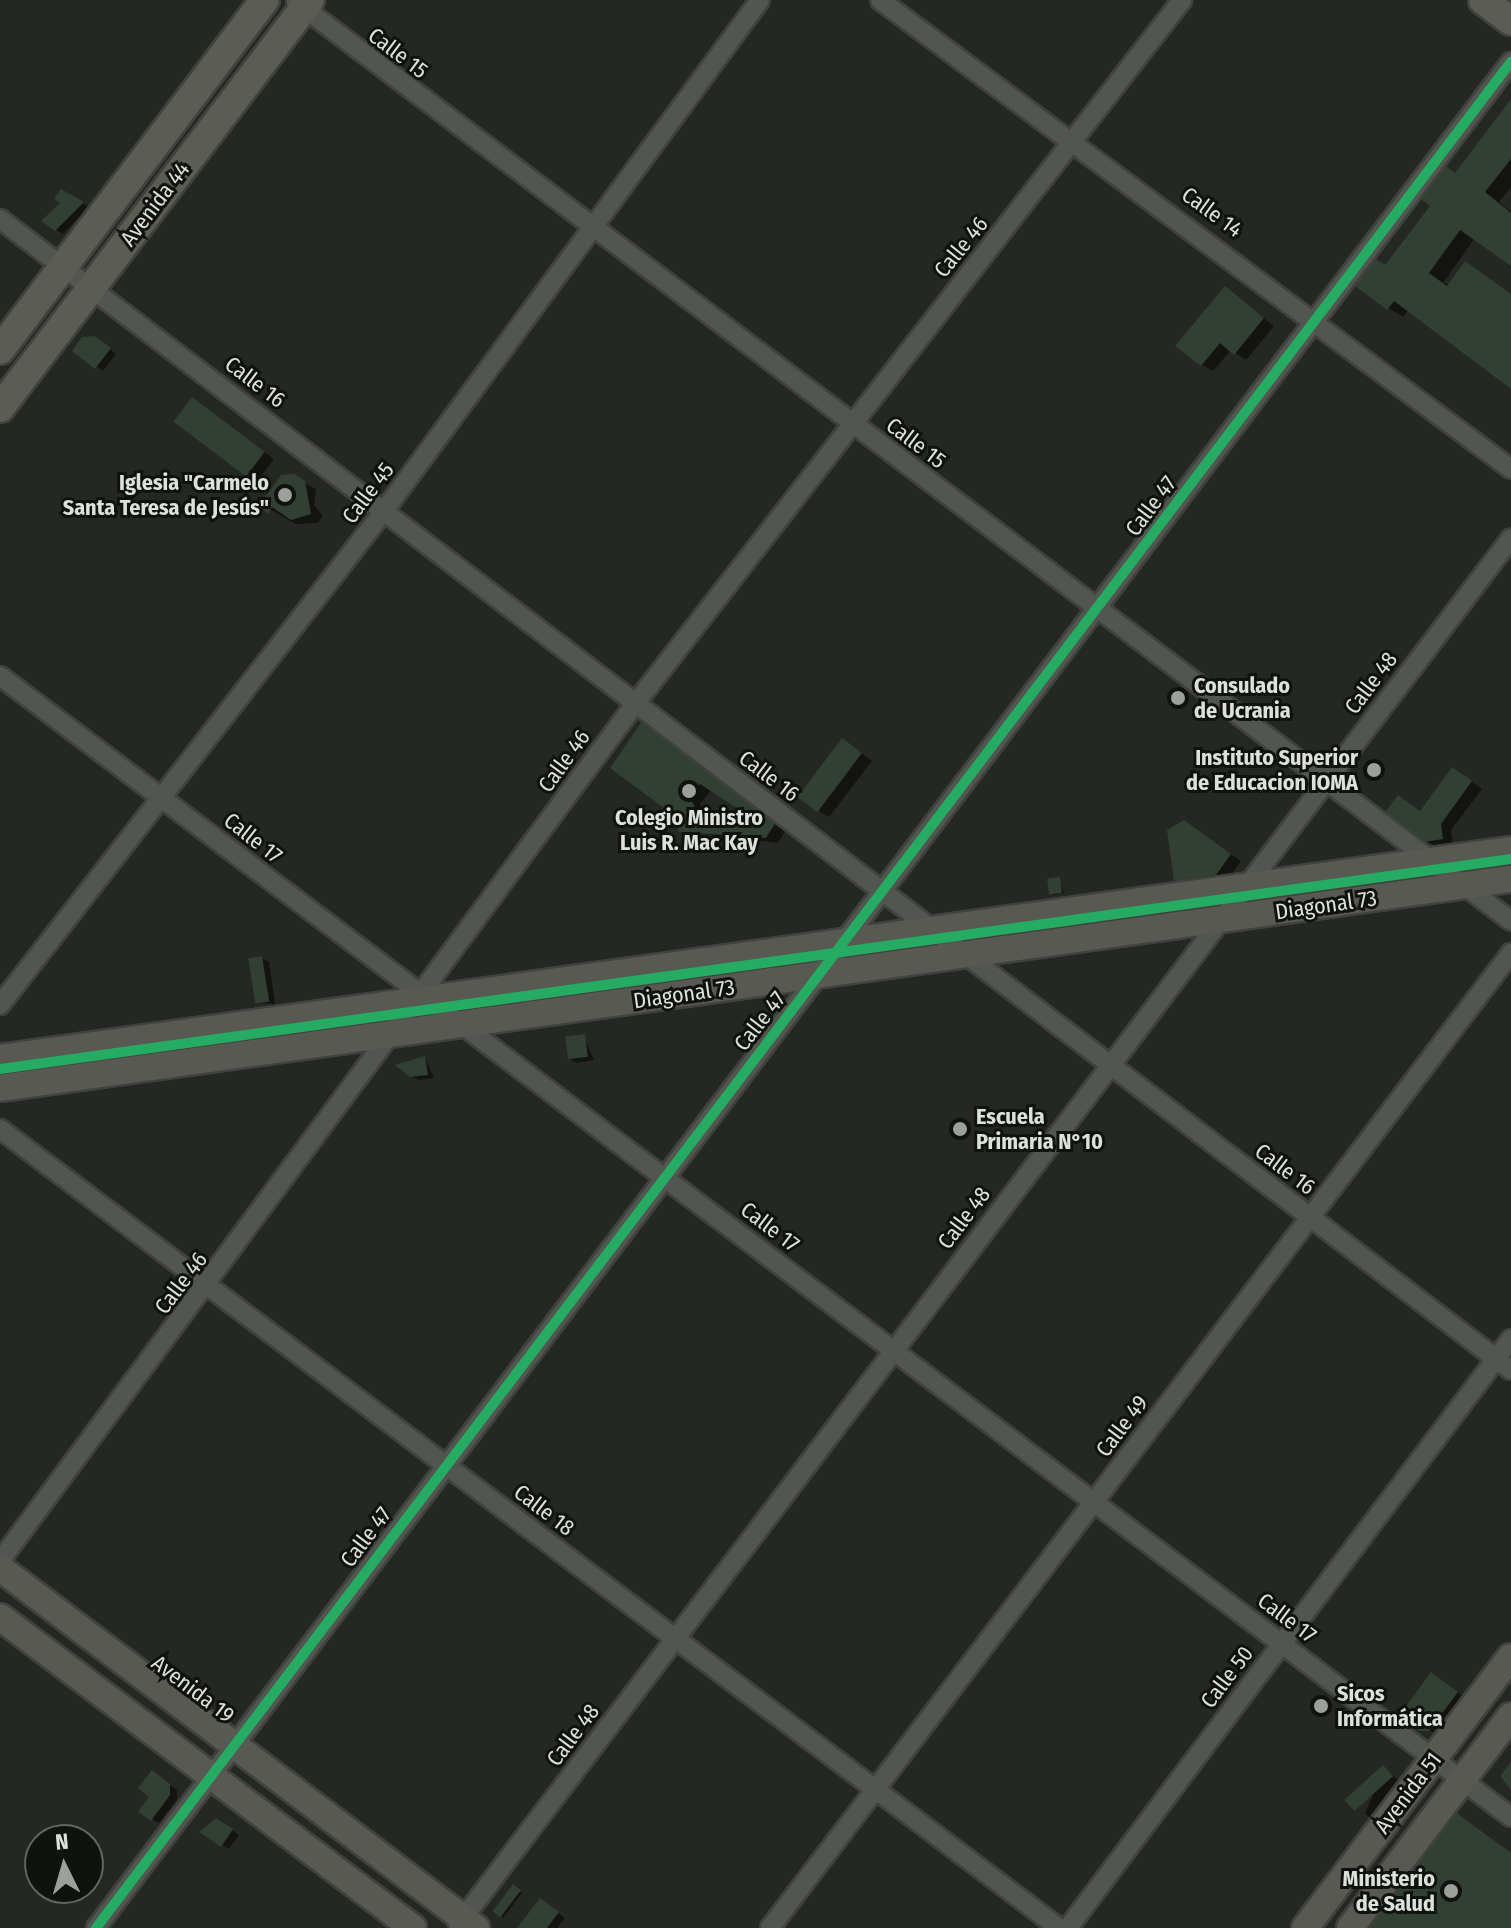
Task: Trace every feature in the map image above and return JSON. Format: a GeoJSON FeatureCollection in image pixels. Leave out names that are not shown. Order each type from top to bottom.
{"type":"FeatureCollection","features":[{"type":"Feature","properties":{"kind":"main road","name":"Avenida 44"},"geometry":{"type":"LineString","coordinates":[[0,350],[265,0]]}},
{"type":"Feature","properties":{"kind":"main road"},"geometry":{"type":"LineString","coordinates":[[1483,0],[1511,21]]}},
{"type":"Feature","properties":{"kind":"main road","name":"Avenida 44"},"geometry":{"type":"LineString","coordinates":[[0,408],[302,4]]}},
{"type":"Feature","properties":{"kind":"main road","name":"Diagonal 73"},"geometry":{"type":"LineString","coordinates":[[0,1058],[1511,850]]}},
{"type":"Feature","properties":{"kind":"main road","name":"Diagonal 73"},"geometry":{"type":"LineString","coordinates":[[0,1088],[1511,879]]}},
{"type":"Feature","properties":{"kind":"main road","name":"Avenida 19"},"geometry":{"type":"LineString","coordinates":[[0,1568],[465,1925]]}},
{"type":"Feature","properties":{"kind":"main road"},"geometry":{"type":"LineString","coordinates":[[0,1617],[413,1928]]}},
{"type":"Feature","properties":{"kind":"main road","name":"Avenida 51"},"geometry":{"type":"LineString","coordinates":[[1305,1928],[1511,1657]]}},
{"type":"Feature","properties":{"kind":"main road","name":"Avenida 51"},"geometry":{"type":"LineString","coordinates":[[1350,1928],[1511,1716]]}},
{"type":"Feature","properties":{"kind":"street","name":"Calle 45"},"geometry":{"type":"LineString","coordinates":[[0,1005],[164,800],[595,232],[760,0]]}},
{"type":"Feature","properties":{"kind":"street","name":"Calle 14"},"geometry":{"type":"LineString","coordinates":[[880,0],[1317,319],[1511,469]]}},
{"type":"Feature","properties":{"kind":"street","name":"Calle 46"},"geometry":{"type":"LineString","coordinates":[[0,1561],[423,999],[635,704],[850,423],[1077,142],[1182,0]]}},
{"type":"Feature","properties":{"kind":"street","name":"Calle 15"},"geometry":{"type":"LineString","coordinates":[[302,4],[595,232],[1326,782],[1424,862],[1511,921]]}},
{"type":"Feature","properties":{"kind":"street","name":"Calle 47"},"geometry":{"type":"LineString","coordinates":[[96,1928],[663,1177],[848,941],[1511,62]]}},
{"type":"Feature","properties":{"kind":"street","name":"Calle 16"},"geometry":{"type":"LineString","coordinates":[[0,219],[1504,1364]]}},
{"type":"Feature","properties":{"kind":"street","name":"Calle 48"},"geometry":{"type":"LineString","coordinates":[[465,1925],[675,1639],[1242,887],[1326,782],[1511,538]]}},
{"type":"Feature","properties":{"kind":"street","name":"Calle 17"},"geometry":{"type":"LineString","coordinates":[[0,676],[423,999],[1511,1817]]}},
{"type":"Feature","properties":{"kind":"street","name":"Calle 49"},"geometry":{"type":"LineString","coordinates":[[770,1928],[1511,953]]}},
{"type":"Feature","properties":{"kind":"street","name":"Calle 18"},"geometry":{"type":"LineString","coordinates":[[0,1129],[1059,1928]]}},
{"type":"Feature","properties":{"kind":"street","name":"Calle 50"},"geometry":{"type":"LineString","coordinates":[[1068,1928],[1281,1644],[1504,1364],[1511,1339]]}},
{"type":"Feature","properties":{"kind":"building"},"geometry":{"type":"Polygon","coordinates":[[[1511,99],[1511,159],[1485,192],[1511,213],[1511,266],[1460,230],[1429,273],[1447,286],[1465,261],[1511,294],[1511,389],[1394,301],[1387,310],[1355,286],[1376,259],[1385,265],[1430,206],[1421,199],[1446,166],[1455,173],[1511,99]]]}},
{"type":"Feature","properties":{"kind":"building"},"geometry":{"type":"Polygon","coordinates":[[[61,189],[84,202],[55,231],[41,221],[60,203],[54,199],[61,189]]]}},
{"type":"Feature","properties":{"kind":"building"},"geometry":{"type":"Polygon","coordinates":[[[1225,286],[1264,318],[1234,355],[1220,343],[1201,366],[1175,346],[1225,286]]]}},
{"type":"Feature","properties":{"kind":"building"},"geometry":{"type":"Polygon","coordinates":[[[95,336],[111,348],[95,369],[72,351],[82,337],[95,336]]]}},
{"type":"Feature","properties":{"kind":"building"},"geometry":{"type":"Polygon","coordinates":[[[192,397],[265,452],[246,477],[173,422],[192,397]]]}},
{"type":"Feature","properties":{"kind":"building","name":"Iglesia \"Carmelo Santa Teresa de Jesús\""},"geometry":{"type":"Polygon","coordinates":[[[294,474],[305,481],[311,514],[291,520],[272,507],[268,514],[259,506],[281,475],[294,474]]]}},
{"type":"Feature","properties":{"kind":"building","name":"Colegio Ministro Luis R. Mac Kay"},"geometry":{"type":"Polygon","coordinates":[[[645,717],[779,817],[766,838],[679,832],[668,811],[610,768],[645,717]],[[700,784],[690,797],[701,820],[737,821],[741,811],[700,784]]]}},
{"type":"Feature","properties":{"kind":"building"},"geometry":{"type":"Polygon","coordinates":[[[842,738],[862,753],[817,812],[797,797],[842,738]]]}},
{"type":"Feature","properties":{"kind":"building"},"geometry":{"type":"Polygon","coordinates":[[[1452,767],[1472,781],[1441,824],[1443,839],[1424,842],[1384,814],[1398,795],[1420,811],[1452,767]]]}},
{"type":"Feature","properties":{"kind":"building"},"geometry":{"type":"Polygon","coordinates":[[[1184,820],[1231,854],[1216,875],[1174,881],[1167,830],[1184,820]]]}},
{"type":"Feature","properties":{"kind":"building"},"geometry":{"type":"Polygon","coordinates":[[[1060,877],[1062,893],[1049,894],[1047,879],[1060,877]]]}},
{"type":"Feature","properties":{"kind":"building"},"geometry":{"type":"Polygon","coordinates":[[[262,956],[269,1001],[255,1004],[248,958],[262,956]]]}},
{"type":"Feature","properties":{"kind":"building"},"geometry":{"type":"Polygon","coordinates":[[[585,1034],[588,1057],[568,1059],[565,1036],[585,1034]]]}},
{"type":"Feature","properties":{"kind":"building"},"geometry":{"type":"Polygon","coordinates":[[[425,1056],[428,1075],[410,1077],[395,1065],[425,1056]]]}},
{"type":"Feature","properties":{"kind":"building"},"geometry":{"type":"Polygon","coordinates":[[[1431,1672],[1458,1692],[1429,1731],[1419,1731],[1399,1716],[1431,1672]]]}},
{"type":"Feature","properties":{"kind":"building"},"geometry":{"type":"Polygon","coordinates":[[[1511,1762],[1511,1790],[1500,1776],[1511,1762]]]}},
{"type":"Feature","properties":{"kind":"building"},"geometry":{"type":"Polygon","coordinates":[[[1383,1765],[1393,1776],[1354,1811],[1344,1800],[1383,1765]]]}},
{"type":"Feature","properties":{"kind":"building"},"geometry":{"type":"Polygon","coordinates":[[[152,1770],[170,1784],[170,1795],[151,1821],[138,1812],[149,1797],[138,1788],[152,1770]]]}},
{"type":"Feature","properties":{"kind":"building","name":"Ministerio de Salud"},"geometry":{"type":"Polygon","coordinates":[[[1451,1809],[1511,1853],[1511,1928],[1362,1928],[1451,1809]]]}},
{"type":"Feature","properties":{"kind":"building"},"geometry":{"type":"Polygon","coordinates":[[[216,1818],[233,1829],[221,1847],[199,1832],[216,1818]]]}},
{"type":"Feature","properties":{"kind":"building"},"geometry":{"type":"Polygon","coordinates":[[[513,1884],[521,1890],[501,1917],[493,1911],[513,1884]]]}},
{"type":"Feature","properties":{"kind":"building"},"geometry":{"type":"Polygon","coordinates":[[[540,1898],[559,1912],[547,1928],[517,1928],[540,1898]]]}},
{"type":"Feature","properties":{"kind":"cycle path"},"geometry":{"type":"LineString","coordinates":[[96,1928],[1511,62]]}},
{"type":"Feature","properties":{"kind":"cycle path"},"geometry":{"type":"LineString","coordinates":[[0,1069],[1511,859]]}},
{"type":"Feature","properties":{"kind":"place","name":"Iglesia \"Carmelo Santa Teresa de Jesús\""},"geometry":{"type":"Point","coordinates":[285,495]}},
{"type":"Feature","properties":{"kind":"place","name":"Consulado de Ucrania"},"geometry":{"type":"Point","coordinates":[1178,698]}},
{"type":"Feature","properties":{"kind":"place","name":"Instituto Superior de Educacion IOMA"},"geometry":{"type":"Point","coordinates":[1374,770]}},
{"type":"Feature","properties":{"kind":"place","name":"Colegio Ministro Luis R. Mac Kay"},"geometry":{"type":"Point","coordinates":[689,791]}},
{"type":"Feature","properties":{"kind":"place","name":"Escuela Primaria N°10"},"geometry":{"type":"Point","coordinates":[960,1129]}},
{"type":"Feature","properties":{"kind":"place","name":"Sicos Informática"},"geometry":{"type":"Point","coordinates":[1321,1706]}},
{"type":"Feature","properties":{"kind":"place","name":"Ministerio de Salud"},"geometry":{"type":"Point","coordinates":[1451,1891]}}]}
